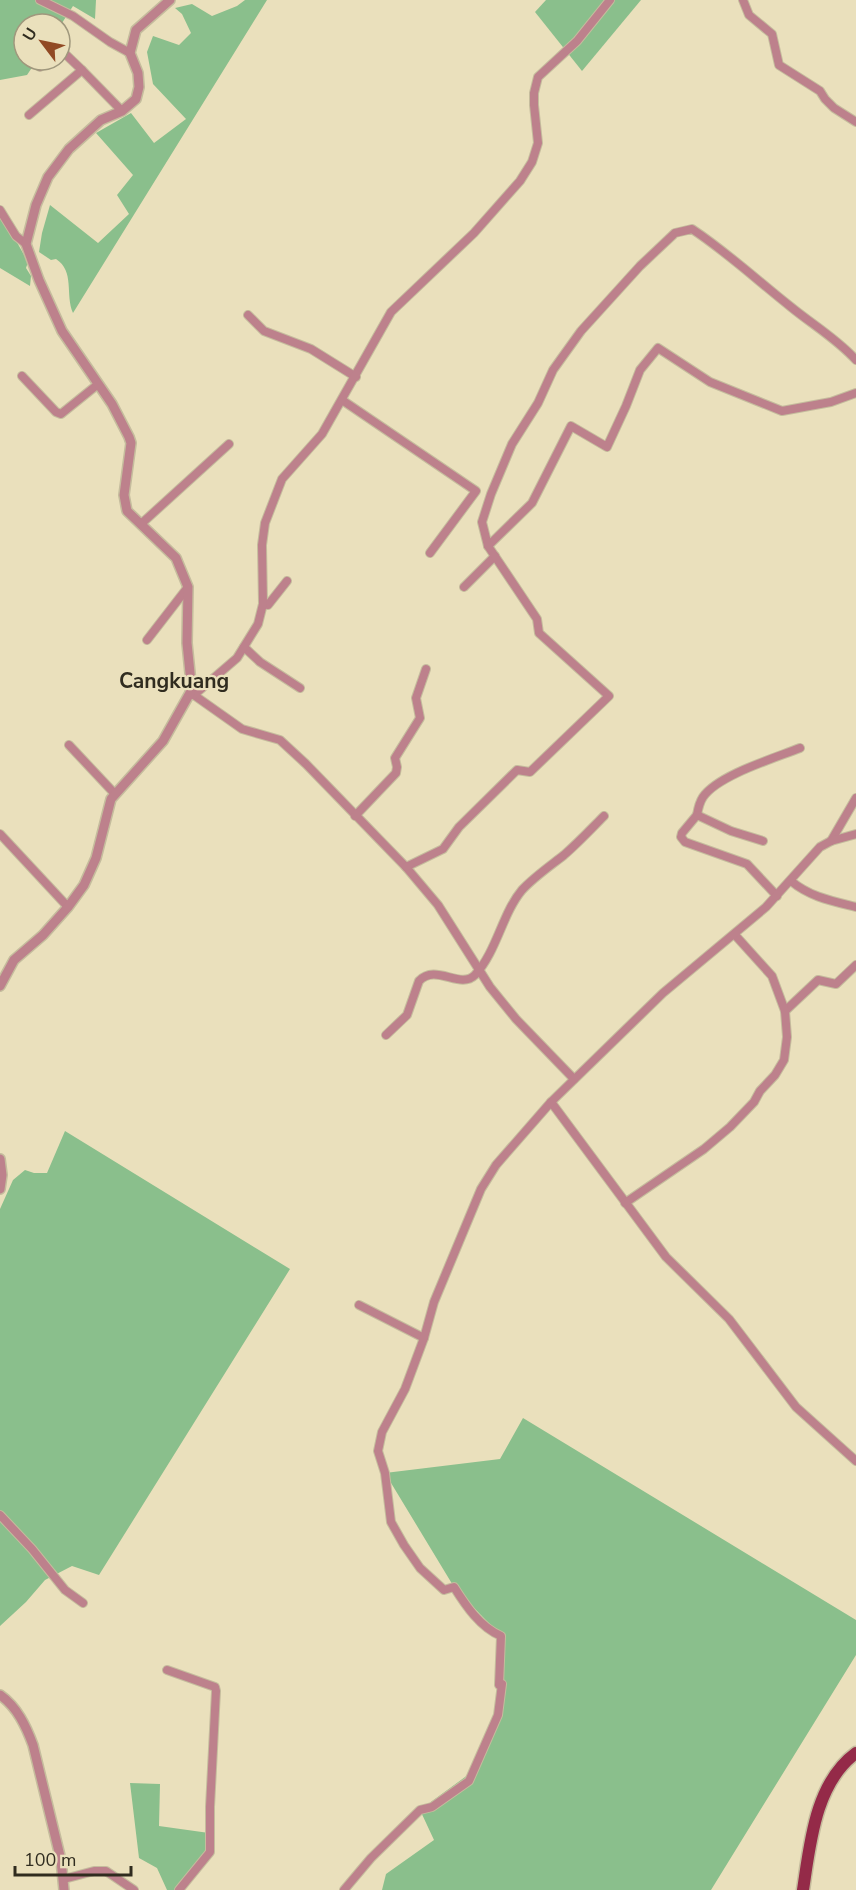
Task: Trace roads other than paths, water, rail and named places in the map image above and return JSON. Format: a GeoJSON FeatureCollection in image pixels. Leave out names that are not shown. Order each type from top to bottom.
{"type":"FeatureCollection","features":[{"type":"Feature","properties":{"kind":"main road"},"geometry":{"type":"LineString","coordinates":[[803,1890],[812,1837],[821,1804],[834,1777],[856,1753]]}},
{"type":"Feature","properties":{"kind":"street"},"geometry":{"type":"LineString","coordinates":[[40,0],[73,16],[130,53]]}},
{"type":"Feature","properties":{"kind":"street"},"geometry":{"type":"LineString","coordinates":[[26,244],[36,205],[48,177],[69,149],[101,120],[122,111],[134,102],[138,95],[138,74],[130,53],[136,30],[170,0]]}},
{"type":"Feature","properties":{"kind":"street"},"geometry":{"type":"LineString","coordinates":[[0,986],[14,960],[43,935],[84,885],[93,864],[109,806],[115,794],[163,741],[192,694],[237,658],[244,647],[258,624],[262,604],[262,545],[265,523],[282,479],[322,434],[391,312],[474,233],[520,181],[532,162],[538,143],[534,93],[538,77],[577,41],[610,0]]}},
{"type":"Feature","properties":{"kind":"street"},"geometry":{"type":"LineString","coordinates":[[743,0],[749,15],[772,34],[779,65],[820,91],[829,104],[856,122]]}},
{"type":"Feature","properties":{"kind":"street"},"geometry":{"type":"LineString","coordinates":[[72,61],[122,111]]}},
{"type":"Feature","properties":{"kind":"street"},"geometry":{"type":"LineString","coordinates":[[29,115],[82,70]]}},
{"type":"Feature","properties":{"kind":"street"},"geometry":{"type":"LineString","coordinates":[[0,210],[16,236],[26,244],[62,332],[112,404],[130,441],[124,502],[127,511],[176,558],[188,587],[187,643],[192,694],[242,729],[280,740],[306,764],[406,867],[438,905],[490,987],[516,1019],[574,1079]]}},
{"type":"Feature","properties":{"kind":"street"},"geometry":{"type":"LineString","coordinates":[[406,867],[443,849],[459,827],[517,771],[530,772],[609,696],[542,638],[537,619],[488,546],[482,522],[512,444],[538,403],[553,370],[581,330],[640,266],[675,233],[692,229],[713,243],[830,336],[856,360]]}},
{"type":"Feature","properties":{"kind":"street"},"geometry":{"type":"LineString","coordinates":[[248,315],[264,331],[311,349],[356,377]]}},
{"type":"Feature","properties":{"kind":"street"},"geometry":{"type":"LineString","coordinates":[[488,546],[532,503],[571,426],[607,447],[640,370],[658,348],[710,382],[782,411],[831,402],[856,393]]}},
{"type":"Feature","properties":{"kind":"street"},"geometry":{"type":"LineString","coordinates":[[22,376],[56,412],[61,414],[97,385]]}},
{"type":"Feature","properties":{"kind":"street"},"geometry":{"type":"LineString","coordinates":[[342,400],[476,491],[430,553]]}},
{"type":"Feature","properties":{"kind":"street"},"geometry":{"type":"LineString","coordinates":[[141,524],[229,444]]}},
{"type":"Feature","properties":{"kind":"street"},"geometry":{"type":"LineString","coordinates":[[464,587],[495,556]]}},
{"type":"Feature","properties":{"kind":"street"},"geometry":{"type":"LineString","coordinates":[[262,604],[268,605],[287,581]]}},
{"type":"Feature","properties":{"kind":"street"},"geometry":{"type":"LineString","coordinates":[[147,640],[188,587]]}},
{"type":"Feature","properties":{"kind":"street"},"geometry":{"type":"LineString","coordinates":[[244,647],[260,662],[300,688]]}},
{"type":"Feature","properties":{"kind":"street"},"geometry":{"type":"LineString","coordinates":[[355,816],[396,773],[395,758],[420,718],[416,698],[426,669]]}},
{"type":"Feature","properties":{"kind":"street"},"geometry":{"type":"LineString","coordinates":[[69,745],[115,794]]}},
{"type":"Feature","properties":{"kind":"street"},"geometry":{"type":"LineString","coordinates":[[777,896],[747,864],[683,840],[682,833],[697,815],[701,799],[715,786],[738,773],[800,748]]}},
{"type":"Feature","properties":{"kind":"street"},"geometry":{"type":"LineString","coordinates":[[831,841],[856,798]]}},
{"type":"Feature","properties":{"kind":"street"},"geometry":{"type":"LineString","coordinates":[[697,815],[731,831],[763,841]]}},
{"type":"Feature","properties":{"kind":"street"},"geometry":{"type":"LineString","coordinates":[[386,1035],[407,1015],[419,981],[423,977],[437,975],[466,980],[473,977],[497,940],[522,890],[566,854],[604,816]]}},
{"type":"Feature","properties":{"kind":"street"},"geometry":{"type":"LineString","coordinates":[[0,834],[68,907]]}},
{"type":"Feature","properties":{"kind":"street"},"geometry":{"type":"LineString","coordinates":[[344,1890],[371,1858],[420,1810],[432,1807],[469,1781],[498,1715],[502,1684],[499,1685],[501,1636],[491,1632],[468,1608],[454,1587],[444,1590],[420,1568],[404,1545],[391,1521],[384,1473],[378,1451],[382,1432],[405,1389],[443,1280],[481,1189],[496,1165],[551,1102],[663,993],[735,935],[777,896],[820,847],[831,841],[856,834]]}},
{"type":"Feature","properties":{"kind":"street"},"geometry":{"type":"LineString","coordinates":[[791,881],[804,892],[856,907]]}},
{"type":"Feature","properties":{"kind":"street"},"geometry":{"type":"LineString","coordinates":[[625,1203],[704,1149],[730,1127],[754,1102],[760,1091],[775,1075],[783,1060],[787,1037],[785,1011],[772,976],[735,935]]}},
{"type":"Feature","properties":{"kind":"street"},"geometry":{"type":"LineString","coordinates":[[785,1011],[818,980],[836,984],[856,965]]}},
{"type":"Feature","properties":{"kind":"street"},"geometry":{"type":"LineString","coordinates":[[551,1102],[666,1257],[729,1319],[796,1407],[856,1461]]}},
{"type":"Feature","properties":{"kind":"street"},"geometry":{"type":"LineString","coordinates":[[0,1159],[2,1175],[0,1189]]}},
{"type":"Feature","properties":{"kind":"street"},"geometry":{"type":"LineString","coordinates":[[359,1305],[424,1338]]}},
{"type":"Feature","properties":{"kind":"street"},"geometry":{"type":"LineString","coordinates":[[0,1515],[32,1549],[65,1590],[84,1603]]}},
{"type":"Feature","properties":{"kind":"street"},"geometry":{"type":"LineString","coordinates":[[167,1670],[215,1687],[216,1691],[210,1852],[179,1890]]}},
{"type":"Feature","properties":{"kind":"street"},"geometry":{"type":"LineString","coordinates":[[0,1695],[12,1705],[33,1745],[64,1879],[64,1890]]}},
{"type":"Feature","properties":{"kind":"street"},"geometry":{"type":"LineString","coordinates":[[64,1879],[94,1871],[106,1871],[134,1890]]}},
{"type":"Feature","properties":{"kind":"district","name":"Cangkuang"},"geometry":{"type":"Point","coordinates":[174,681]}}]}
